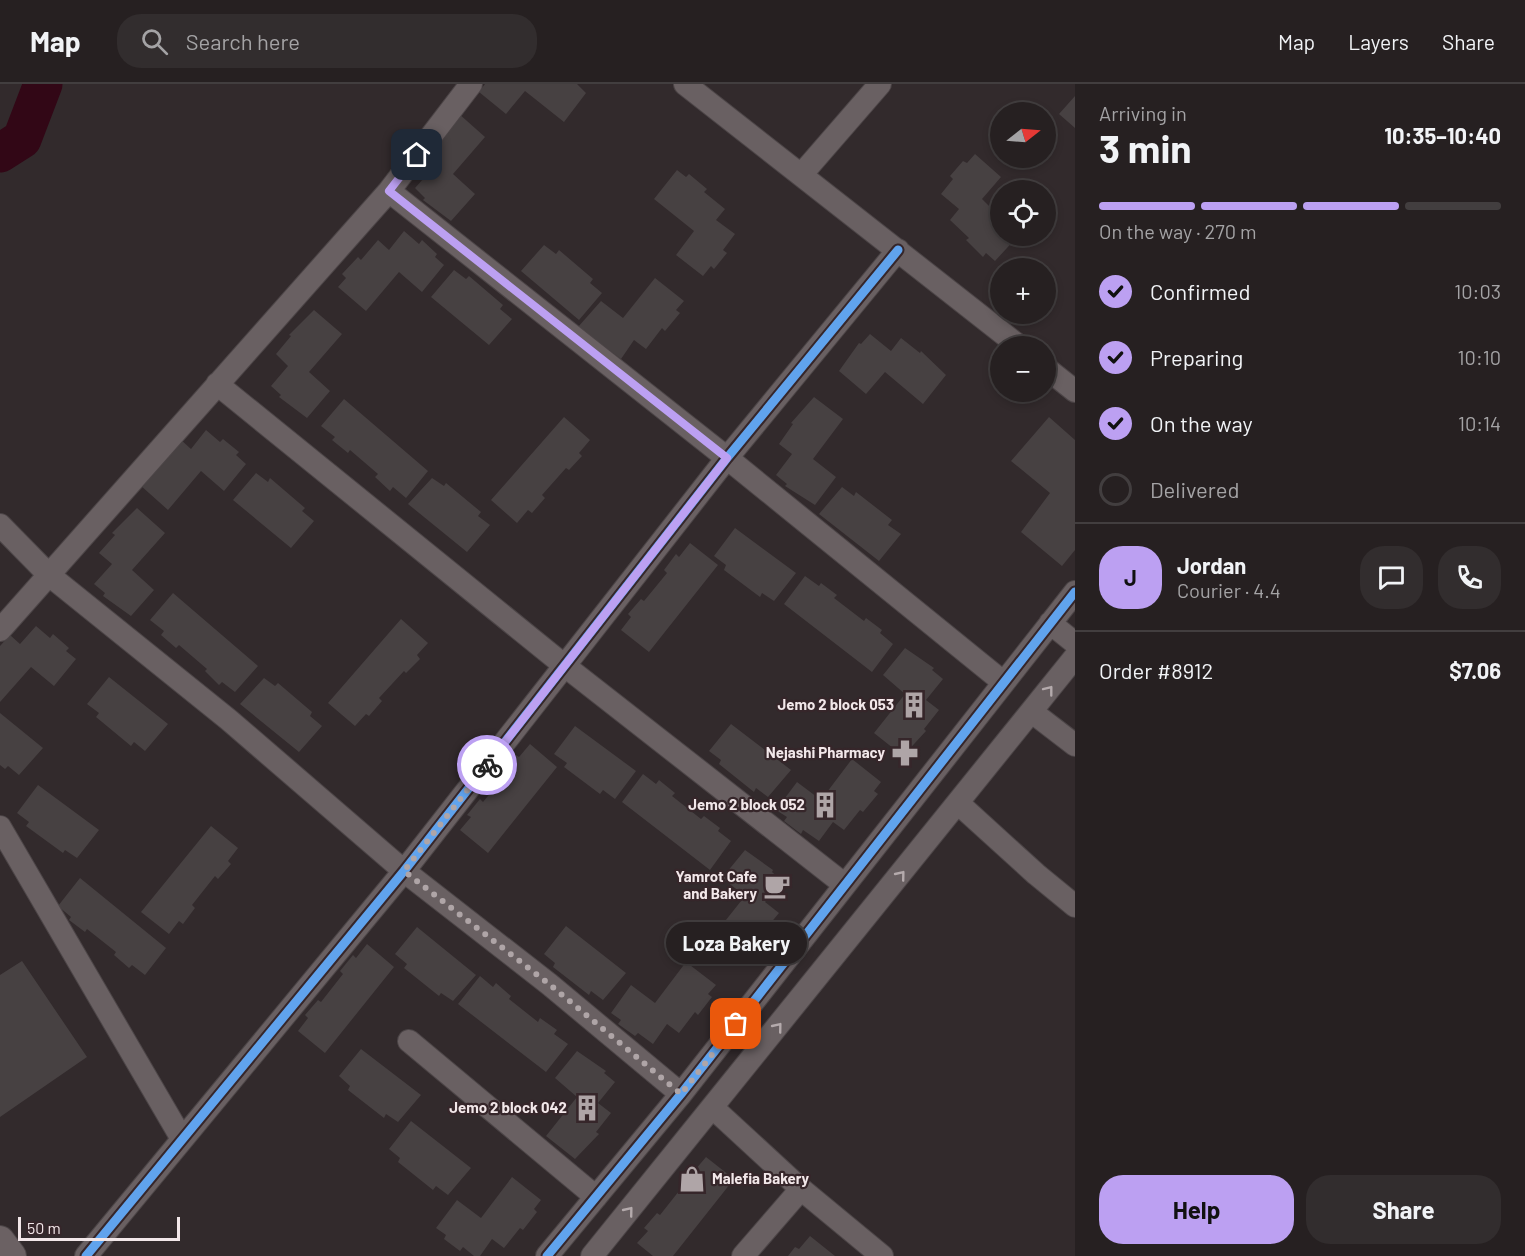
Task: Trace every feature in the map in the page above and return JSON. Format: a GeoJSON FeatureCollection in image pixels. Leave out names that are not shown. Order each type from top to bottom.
{"type":"FeatureCollection","features":[{"type":"Feature","properties":{"kind":"main road"},"geometry":{"type":"LineString","coordinates":[[0,1240],[12,1256]]}},
{"type":"Feature","properties":{"kind":"street"},"geometry":{"type":"LineString","coordinates":[[0,630],[389,191],[471,84]]}},
{"type":"Feature","properties":{"kind":"street"},"geometry":{"type":"LineString","coordinates":[[685,84],[1006,336]]}},
{"type":"Feature","properties":{"kind":"street"},"geometry":{"type":"LineString","coordinates":[[801,176],[880,84]]}},
{"type":"Feature","properties":{"kind":"street"},"geometry":{"type":"LineString","coordinates":[[389,191],[727,458],[1003,682]]}},
{"type":"Feature","properties":{"kind":"street"},"geometry":{"type":"LineString","coordinates":[[86,1256],[404,871],[727,458],[898,250]]}},
{"type":"Feature","properties":{"kind":"street"},"geometry":{"type":"LineString","coordinates":[[1056,376],[1075,391]]}},
{"type":"Feature","properties":{"kind":"street"},"geometry":{"type":"LineString","coordinates":[[217,384],[565,666],[845,885]]}},
{"type":"Feature","properties":{"kind":"street"},"geometry":{"type":"LineString","coordinates":[[0,525],[49,574],[228,720],[404,871],[549,984],[681,1094]]}},
{"type":"Feature","properties":{"kind":"street"},"geometry":{"type":"LineString","coordinates":[[547,1256],[681,1094],[1075,592]]}},
{"type":"Feature","properties":{"kind":"street"},"geometry":{"type":"LineString","coordinates":[[1050,623],[1075,644]]}},
{"type":"Feature","properties":{"kind":"street"},"geometry":{"type":"LineString","coordinates":[[570,1228],[595,1253],[959,804],[1075,657]]}},
{"type":"Feature","properties":{"kind":"street"},"geometry":{"type":"LineString","coordinates":[[1032,712],[1075,745]]}},
{"type":"Feature","properties":{"kind":"street"},"geometry":{"type":"LineString","coordinates":[[959,804],[1075,906]]}},
{"type":"Feature","properties":{"kind":"street"},"geometry":{"type":"LineString","coordinates":[[0,826],[182,1139]]}},
{"type":"Feature","properties":{"kind":"street"},"geometry":{"type":"LineString","coordinates":[[410,1041],[596,1197]]}},
{"type":"Feature","properties":{"kind":"street"},"geometry":{"type":"LineString","coordinates":[[713,1108],[801,1189],[882,1256]]}},
{"type":"Feature","properties":{"kind":"street"},"geometry":{"type":"LineString","coordinates":[[743,1256],[801,1189]]}},
{"type":"Feature","properties":{"kind":"building"},"geometry":{"type":"Polygon","coordinates":[[[485,84],[577,84],[586,93],[564,122],[525,91],[506,114],[479,92],[485,84]]]}},
{"type":"Feature","properties":{"kind":"building"},"geometry":{"type":"Polygon","coordinates":[[[1075,96],[1075,128],[1059,114],[1075,96]]]}},
{"type":"Feature","properties":{"kind":"building"},"geometry":{"type":"Polygon","coordinates":[[[458,113],[485,137],[453,174],[475,194],[451,221],[423,200],[425,198],[415,188],[433,168],[420,157],[458,113]]]}},
{"type":"Feature","properties":{"kind":"building"},"geometry":{"type":"Polygon","coordinates":[[[975,154],[1001,177],[998,180],[990,180],[990,190],[982,199],[990,207],[990,246],[1009,246],[998,258],[992,258],[986,253],[983,257],[966,240],[969,238],[950,220],[959,209],[941,194],[953,179],[950,176],[963,161],[967,163],[975,154]]]}},
{"type":"Feature","properties":{"kind":"building"},"geometry":{"type":"Polygon","coordinates":[[[677,170],[686,177],[689,174],[707,189],[704,192],[725,209],[716,220],[735,234],[723,250],[727,253],[714,269],[711,266],[703,276],[676,255],[694,231],[654,199],[677,170]]]}},
{"type":"Feature","properties":{"kind":"building"},"geometry":{"type":"Polygon","coordinates":[[[404,231],[419,244],[422,240],[437,254],[435,257],[444,265],[422,292],[399,272],[366,311],[338,287],[346,278],[342,274],[358,257],[361,260],[378,240],[389,250],[404,231]]]}},
{"type":"Feature","properties":{"kind":"building"},"geometry":{"type":"Polygon","coordinates":[[[544,245],[556,254],[559,250],[593,279],[590,283],[602,293],[579,320],[521,271],[544,245]]]}},
{"type":"Feature","properties":{"kind":"building"},"geometry":{"type":"Polygon","coordinates":[[[454,270],[466,279],[469,276],[503,305],[500,309],[512,319],[489,345],[431,297],[454,270]]]}},
{"type":"Feature","properties":{"kind":"building"},"geometry":{"type":"Polygon","coordinates":[[[655,278],[684,301],[676,310],[680,313],[665,331],[662,328],[646,349],[634,340],[621,359],[578,327],[601,301],[623,318],[655,278]]]}},
{"type":"Feature","properties":{"kind":"building"},"geometry":{"type":"Polygon","coordinates":[[[314,310],[342,334],[309,372],[330,391],[307,418],[279,397],[281,395],[271,386],[288,366],[276,354],[291,336],[289,335],[314,310]]]}},
{"type":"Feature","properties":{"kind":"building"},"geometry":{"type":"Polygon","coordinates":[[[870,334],[891,351],[901,338],[920,353],[921,351],[946,375],[923,404],[885,372],[866,394],[839,371],[859,343],[861,344],[870,334]]]}},
{"type":"Feature","properties":{"kind":"building"},"geometry":{"type":"Polygon","coordinates":[[[814,397],[843,419],[813,459],[836,477],[815,505],[785,486],[787,484],[776,475],[792,454],[779,444],[793,424],[791,423],[814,397]]]}},
{"type":"Feature","properties":{"kind":"building"},"geometry":{"type":"Polygon","coordinates":[[[344,399],[428,471],[406,498],[393,487],[390,491],[375,477],[378,474],[350,450],[348,453],[332,440],[335,437],[321,426],[344,399]]]}},
{"type":"Feature","properties":{"kind":"building"},"geometry":{"type":"Polygon","coordinates":[[[564,417],[590,440],[579,453],[582,456],[569,470],[566,468],[542,495],[545,498],[532,513],[528,510],[517,523],[491,500],[564,417]]]}},
{"type":"Feature","properties":{"kind":"building"},"geometry":{"type":"Polygon","coordinates":[[[1049,417],[1075,440],[1075,550],[1062,566],[1021,532],[1050,493],[1011,461],[1049,417]]]}},
{"type":"Feature","properties":{"kind":"building"},"geometry":{"type":"Polygon","coordinates":[[[206,430],[220,442],[223,439],[239,452],[236,455],[246,464],[224,491],[201,471],[168,510],[140,485],[180,439],[191,449],[206,430]]]}},
{"type":"Feature","properties":{"kind":"building"},"geometry":{"type":"Polygon","coordinates":[[[256,473],[268,482],[270,478],[305,508],[302,511],[314,521],[291,548],[233,500],[256,473]]]}},
{"type":"Feature","properties":{"kind":"building"},"geometry":{"type":"Polygon","coordinates":[[[432,478],[444,486],[446,483],[481,512],[478,516],[490,525],[467,552],[408,504],[432,478]]]}},
{"type":"Feature","properties":{"kind":"building"},"geometry":{"type":"Polygon","coordinates":[[[842,487],[854,496],[856,492],[892,520],[888,525],[901,534],[879,561],[819,514],[842,487]]]}},
{"type":"Feature","properties":{"kind":"building"},"geometry":{"type":"Polygon","coordinates":[[[137,508],[165,533],[132,570],[154,590],[131,616],[103,596],[105,593],[94,584],[112,564],[99,553],[115,535],[112,533],[137,508]]]}},
{"type":"Feature","properties":{"kind":"building"},"geometry":{"type":"Polygon","coordinates":[[[735,528],[796,573],[774,601],[762,593],[760,597],[724,570],[726,565],[714,556],[735,528]]]}},
{"type":"Feature","properties":{"kind":"building"},"geometry":{"type":"Polygon","coordinates":[[[690,543],[718,565],[649,652],[621,630],[631,617],[628,614],[641,599],[644,601],[667,573],[664,570],[676,554],[679,557],[690,543]]]}},
{"type":"Feature","properties":{"kind":"building"},"geometry":{"type":"Polygon","coordinates":[[[805,576],[819,586],[821,583],[837,595],[834,598],[864,621],[866,618],[882,630],[880,633],[893,644],[872,672],[784,604],[805,576]]]}},
{"type":"Feature","properties":{"kind":"building"},"geometry":{"type":"Polygon","coordinates":[[[173,593],[258,666],[235,692],[222,682],[219,685],[205,671],[207,669],[179,645],[176,648],[161,635],[164,631],[150,620],[173,593]]]}},
{"type":"Feature","properties":{"kind":"building"},"geometry":{"type":"Polygon","coordinates":[[[401,619],[428,643],[417,655],[420,659],[406,673],[404,671],[379,698],[382,701],[369,716],[366,714],[355,726],[328,703],[401,619]]]}},
{"type":"Feature","properties":{"kind":"building"},"geometry":{"type":"Polygon","coordinates":[[[36,626],[50,638],[53,634],[69,648],[66,651],[76,659],[54,686],[31,667],[0,702],[0,646],[10,635],[20,644],[36,626]]]}},
{"type":"Feature","properties":{"kind":"building","name":"Jemo 2 block 053"},"geometry":{"type":"Polygon","coordinates":[[[905,648],[934,668],[932,670],[943,679],[926,700],[939,710],[924,729],[926,731],[903,756],[874,733],[905,694],[883,675],[905,648]]]}},
{"type":"Feature","properties":{"kind":"building"},"geometry":{"type":"Polygon","coordinates":[[[109,677],[168,724],[145,751],[134,742],[131,746],[96,717],[99,713],[87,704],[109,677]]]}},
{"type":"Feature","properties":{"kind":"building"},"geometry":{"type":"Polygon","coordinates":[[[264,678],[275,686],[278,683],[312,712],[310,716],[322,726],[299,752],[240,704],[264,678]]]}},
{"type":"Feature","properties":{"kind":"building"},"geometry":{"type":"Polygon","coordinates":[[[0,713],[43,748],[19,775],[8,766],[5,769],[0,765],[0,713]]]}},
{"type":"Feature","properties":{"kind":"building"},"geometry":{"type":"Polygon","coordinates":[[[731,724],[791,770],[768,797],[756,788],[754,792],[719,764],[721,760],[709,751],[731,724]]]}},
{"type":"Feature","properties":{"kind":"building"},"geometry":{"type":"Polygon","coordinates":[[[575,726],[636,771],[615,799],[603,790],[600,794],[564,767],[567,763],[554,754],[575,726]]]}},
{"type":"Feature","properties":{"kind":"building"},"geometry":{"type":"Polygon","coordinates":[[[530,744],[557,767],[488,853],[460,830],[471,817],[467,815],[480,799],[483,802],[507,773],[504,771],[516,755],[519,757],[530,744]]]}},
{"type":"Feature","properties":{"kind":"building","name":"Jemo 2 block 052"},"geometry":{"type":"Polygon","coordinates":[[[852,759],[881,782],[874,791],[878,794],[863,812],[860,810],[844,830],[833,822],[819,841],[803,830],[801,834],[784,821],[787,817],[776,810],[797,782],[821,800],[852,759]]]}},
{"type":"Feature","properties":{"kind":"building"},"geometry":{"type":"Polygon","coordinates":[[[643,774],[656,784],[659,780],[675,793],[672,796],[701,819],[704,816],[720,828],[718,831],[731,841],[710,870],[622,802],[643,774]]]}},
{"type":"Feature","properties":{"kind":"building"},"geometry":{"type":"Polygon","coordinates":[[[38,785],[99,830],[77,858],[65,850],[63,853],[26,826],[29,822],[17,813],[38,785]]]}},
{"type":"Feature","properties":{"kind":"building"},"geometry":{"type":"Polygon","coordinates":[[[211,826],[238,848],[228,861],[231,864],[218,879],[215,876],[192,905],[195,908],[183,924],[179,921],[169,934],[141,912],[211,826]]]}},
{"type":"Feature","properties":{"kind":"building"},"geometry":{"type":"Polygon","coordinates":[[[745,850],[773,870],[772,872],[782,881],[765,902],[779,913],[764,931],[766,933],[742,958],[714,935],[745,896],[722,878],[745,850]]]}},
{"type":"Feature","properties":{"kind":"building"},"geometry":{"type":"Polygon","coordinates":[[[80,878],[166,948],[145,975],[132,965],[129,968],[114,955],[116,952],[87,929],[85,932],[69,920],[71,917],[58,906],[80,878]]]}},
{"type":"Feature","properties":{"kind":"building"},"geometry":{"type":"Polygon","coordinates":[[[566,926],[626,973],[603,1000],[591,991],[589,995],[553,967],[555,963],[544,954],[566,926]]]}},
{"type":"Feature","properties":{"kind":"building"},"geometry":{"type":"Polygon","coordinates":[[[417,927],[476,975],[453,1001],[441,993],[439,996],[404,968],[407,964],[395,954],[417,927]]]}},
{"type":"Feature","properties":{"kind":"building"},"geometry":{"type":"Polygon","coordinates":[[[367,944],[394,967],[325,1053],[298,1031],[308,1018],[305,1015],[318,1000],[321,1002],[343,974],[340,971],[353,955],[356,958],[367,944]]]}},
{"type":"Feature","properties":{"kind":"building"},"geometry":{"type":"Polygon","coordinates":[[[22,961],[87,1057],[0,1117],[0,975],[22,961]]]}},
{"type":"Feature","properties":{"kind":"building"},"geometry":{"type":"Polygon","coordinates":[[[686,962],[716,985],[708,994],[712,997],[698,1015],[695,1012],[679,1033],[667,1024],[653,1044],[638,1033],[635,1036],[618,1024],[621,1020],[611,1013],[631,985],[655,1003],[686,962]]]}},
{"type":"Feature","properties":{"kind":"building"},"geometry":{"type":"Polygon","coordinates":[[[480,976],[493,987],[496,983],[511,996],[509,999],[538,1022],[540,1018],[557,1030],[554,1034],[568,1044],[546,1072],[458,1004],[480,976]]]}},
{"type":"Feature","properties":{"kind":"building"},"geometry":{"type":"Polygon","coordinates":[[[361,1049],[421,1095],[398,1122],[386,1114],[384,1118],[348,1090],[350,1086],[339,1076],[361,1049]]]}},
{"type":"Feature","properties":{"kind":"building","name":"Jemo 2 block 042"},"geometry":{"type":"Polygon","coordinates":[[[577,1051],[606,1071],[604,1073],[615,1082],[598,1103],[611,1113],[596,1132],[599,1134],[575,1159],[546,1136],[577,1097],[555,1078],[577,1051]]]}},
{"type":"Feature","properties":{"kind":"building"},"geometry":{"type":"Polygon","coordinates":[[[411,1121],[471,1168],[448,1195],[436,1186],[433,1190],[398,1162],[400,1158],[389,1149],[411,1121]]]}},
{"type":"Feature","properties":{"kind":"building"},"geometry":{"type":"Polygon","coordinates":[[[706,1157],[734,1179],[673,1256],[653,1256],[637,1243],[648,1231],[644,1228],[657,1213],[660,1215],[683,1186],[680,1184],[692,1168],[695,1170],[706,1157]]]}},
{"type":"Feature","properties":{"kind":"building"},"geometry":{"type":"Polygon","coordinates":[[[512,1177],[541,1200],[534,1209],[537,1212],[523,1230],[520,1228],[504,1248],[492,1239],[480,1256],[474,1256],[463,1247],[460,1251],[444,1239],[446,1235],[436,1228],[457,1200],[481,1218],[512,1177]]]}},
{"type":"Feature","properties":{"kind":"building"},"geometry":{"type":"Polygon","coordinates":[[[810,1236],[835,1256],[788,1256],[795,1247],[799,1249],[810,1236]]]}},
{"type":"Feature","properties":{"kind":"waterway"},"geometry":{"type":"LineString","coordinates":[[0,153],[22,139],[43,84]]}},
{"type":"Feature","properties":{"kind":"cycle path"},"geometry":{"type":"LineString","coordinates":[[86,1256],[404,871],[727,458],[898,250]]}},
{"type":"Feature","properties":{"kind":"cycle path"},"geometry":{"type":"LineString","coordinates":[[547,1256],[681,1094],[1075,592]]}},
{"type":"Feature","properties":{"kind":"way so far"},"geometry":{"type":"LineString","coordinates":[[487,765],[404,871],[549,984],[681,1094],[736,1024]]}},
{"type":"Feature","properties":{"kind":"place","name":"Jemo 2 block 053"},"geometry":{"type":"Point","coordinates":[914,705]}},
{"type":"Feature","properties":{"kind":"place","name":"Nejashi Pharmacy"},"geometry":{"type":"Point","coordinates":[905,753]}},
{"type":"Feature","properties":{"kind":"place","name":"Jemo 2 block 052"},"geometry":{"type":"Point","coordinates":[825,805]}},
{"type":"Feature","properties":{"kind":"place","name":"Yamrot Cafe and Bakery"},"geometry":{"type":"Point","coordinates":[777,886]}},
{"type":"Feature","properties":{"kind":"place","name":"Loza Bakery"},"geometry":{"type":"Point","coordinates":[736,1024]}},
{"type":"Feature","properties":{"kind":"place","name":"Jemo 2 block 042"},"geometry":{"type":"Point","coordinates":[587,1108]}},
{"type":"Feature","properties":{"kind":"place","name":"Malefia Bakery"},"geometry":{"type":"Point","coordinates":[692,1179]}},
{"type":"Feature","properties":{"kind":"route"},"geometry":{"type":"LineString","coordinates":[[417,155],[389,191],[727,458],[487,765]]}}]}
